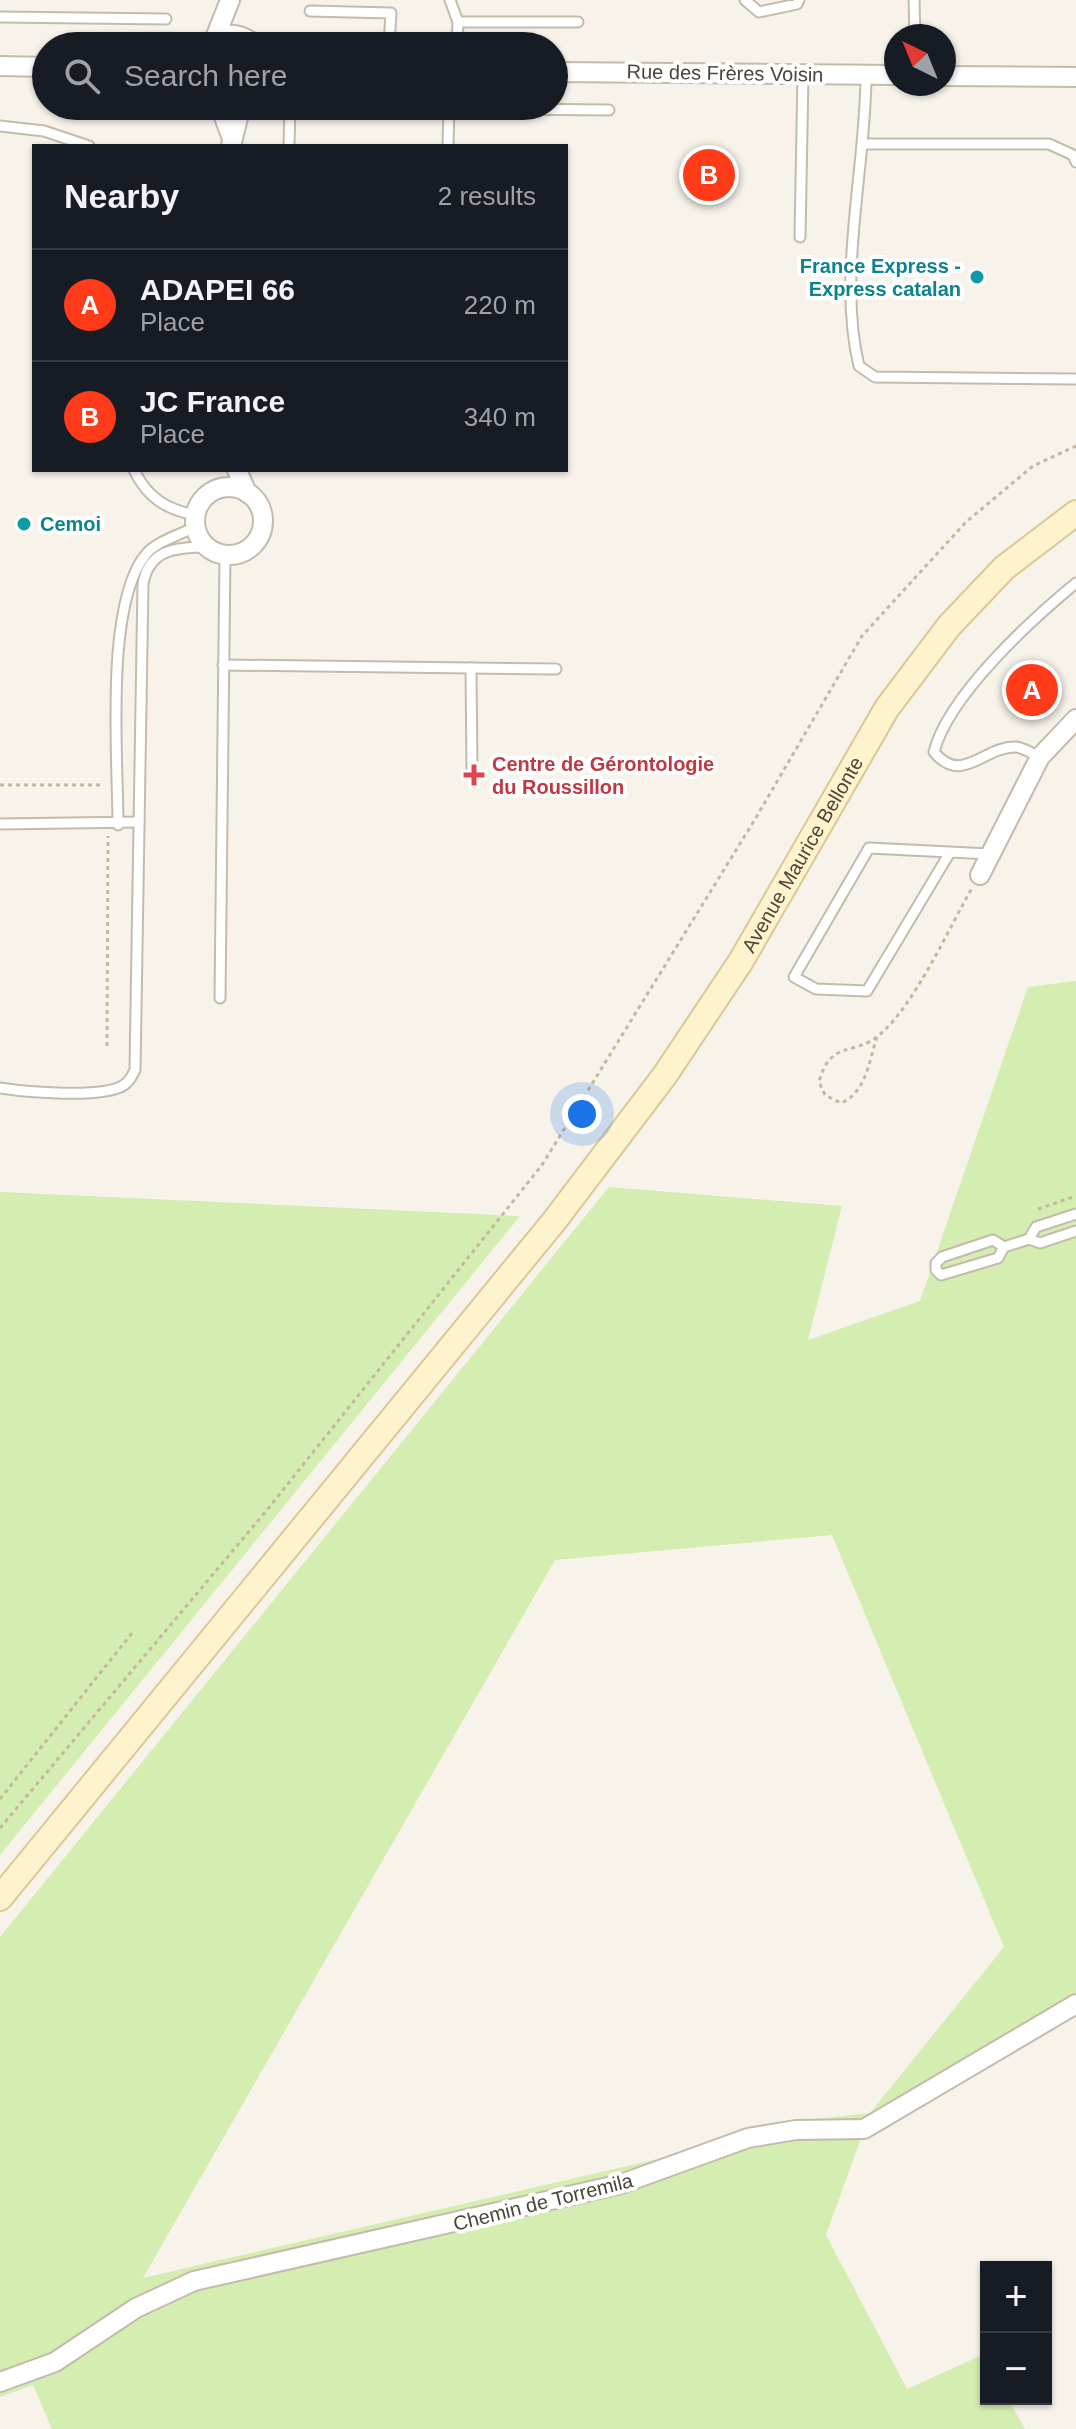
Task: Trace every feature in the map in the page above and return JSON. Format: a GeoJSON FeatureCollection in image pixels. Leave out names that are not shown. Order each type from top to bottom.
{"type":"FeatureCollection","features":[{"type":"Feature","properties":{"kind":"main road","name":"Avenue Maurice Bellonte"},"geometry":{"type":"LineString","coordinates":[[0,1898],[555,1220],[665,1075],[741,961],[887,708],[949,626],[1004,568],[1076,513]]}},
{"type":"Feature","properties":{"kind":"street"},"geometry":{"type":"LineString","coordinates":[[232,0],[245,32]]}},
{"type":"Feature","properties":{"kind":"street"},"geometry":{"type":"LineString","coordinates":[[215,32],[232,0]]}},
{"type":"Feature","properties":{"kind":"street"},"geometry":{"type":"LineString","coordinates":[[0,66],[32,67]]}},
{"type":"Feature","properties":{"kind":"street","name":"Rue des Frères Voisin"},"geometry":{"type":"LineString","coordinates":[[568,72],[884,75]]}},
{"type":"Feature","properties":{"kind":"street"},"geometry":{"type":"LineString","coordinates":[[956,76],[1076,77]]}},
{"type":"Feature","properties":{"kind":"street"},"geometry":{"type":"LineString","coordinates":[[224,120],[231,141]]}},
{"type":"Feature","properties":{"kind":"street"},"geometry":{"type":"LineString","coordinates":[[231,141],[237,120]]}},
{"type":"Feature","properties":{"kind":"street"},"geometry":{"type":"LineString","coordinates":[[213,492],[222,472]]}},
{"type":"Feature","properties":{"kind":"street"},"geometry":{"type":"LineString","coordinates":[[238,472],[247,493],[260,508],[262,528],[253,545],[244,551],[225,555],[207,547],[196,521],[205,498],[213,492],[230,488],[247,493]]}},
{"type":"Feature","properties":{"kind":"street"},"geometry":{"type":"LineString","coordinates":[[980,875],[1040,757],[1076,719]]}},
{"type":"Feature","properties":{"kind":"street","name":"Chemin de Torremila"},"geometry":{"type":"LineString","coordinates":[[0,2382],[55,2362],[136,2308],[194,2281],[621,2184],[748,2138],[796,2130],[864,2129],[1076,2004]]}},
{"type":"Feature","properties":{"kind":"lane"},"geometry":{"type":"LineString","coordinates":[[450,0],[458,22],[458,32]]}},
{"type":"Feature","properties":{"kind":"lane"},"geometry":{"type":"LineString","coordinates":[[745,0],[759,12],[797,4],[799,0]]}},
{"type":"Feature","properties":{"kind":"lane"},"geometry":{"type":"LineString","coordinates":[[914,0],[915,24]]}},
{"type":"Feature","properties":{"kind":"lane"},"geometry":{"type":"LineString","coordinates":[[310,11],[391,13],[390,32]]}},
{"type":"Feature","properties":{"kind":"lane"},"geometry":{"type":"LineString","coordinates":[[0,17],[166,19]]}},
{"type":"Feature","properties":{"kind":"lane"},"geometry":{"type":"LineString","coordinates":[[458,22],[578,22]]}},
{"type":"Feature","properties":{"kind":"lane"},"geometry":{"type":"LineString","coordinates":[[800,237],[803,74]]}},
{"type":"Feature","properties":{"kind":"lane"},"geometry":{"type":"LineString","coordinates":[[866,75],[864,144],[855,189],[853,340],[859,366],[875,377],[1076,379]]}},
{"type":"Feature","properties":{"kind":"lane"},"geometry":{"type":"LineString","coordinates":[[568,110],[609,110]]}},
{"type":"Feature","properties":{"kind":"lane"},"geometry":{"type":"LineString","coordinates":[[289,144],[290,120]]}},
{"type":"Feature","properties":{"kind":"lane"},"geometry":{"type":"LineString","coordinates":[[448,144],[449,120]]}},
{"type":"Feature","properties":{"kind":"lane"},"geometry":{"type":"LineString","coordinates":[[0,126],[44,131],[83,144]]}},
{"type":"Feature","properties":{"kind":"lane"},"geometry":{"type":"LineString","coordinates":[[864,144],[1049,144],[1073,155],[1076,162]]}},
{"type":"Feature","properties":{"kind":"lane"},"geometry":{"type":"LineString","coordinates":[[135,472],[147,493],[196,521]]}},
{"type":"Feature","properties":{"kind":"lane"},"geometry":{"type":"LineString","coordinates":[[113,825],[118,636],[128,597],[148,553],[196,521]]}},
{"type":"Feature","properties":{"kind":"lane"},"geometry":{"type":"LineString","coordinates":[[0,1088],[86,1092],[113,1089],[131,1078],[137,1063],[145,573],[162,553],[176,548],[207,547]]}},
{"type":"Feature","properties":{"kind":"lane"},"geometry":{"type":"LineString","coordinates":[[220,998],[225,555]]}},
{"type":"Feature","properties":{"kind":"lane"},"geometry":{"type":"LineString","coordinates":[[1040,757],[1018,747],[956,768],[944,764],[934,752],[939,732],[999,656],[1033,619],[1076,583]]}},
{"type":"Feature","properties":{"kind":"lane"},"geometry":{"type":"LineString","coordinates":[[223,665],[556,669]]}},
{"type":"Feature","properties":{"kind":"lane"},"geometry":{"type":"LineString","coordinates":[[471,668],[472,768]]}},
{"type":"Feature","properties":{"kind":"lane"},"geometry":{"type":"LineString","coordinates":[[0,824],[113,825],[139,822]]}},
{"type":"Feature","properties":{"kind":"lane"},"geometry":{"type":"LineString","coordinates":[[949,854],[867,991],[816,989],[794,977],[869,848],[990,854]]}},
{"type":"Feature","properties":{"kind":"lane"},"geometry":{"type":"LineString","coordinates":[[1029,1239],[1036,1227],[1076,1214]]}},
{"type":"Feature","properties":{"kind":"lane"},"geometry":{"type":"LineString","coordinates":[[1004,1247],[993,1240],[942,1257],[936,1263],[936,1270],[941,1275],[998,1258],[1004,1247],[1029,1239],[1040,1243],[1076,1231]]}},
{"type":"Feature","properties":{"kind":"path"},"geometry":{"type":"LineString","coordinates":[[0,1828],[267,1510],[542,1165],[754,821],[862,636],[966,522],[1033,466],[1076,446]]}},
{"type":"Feature","properties":{"kind":"path"},"geometry":{"type":"LineString","coordinates":[[0,785],[109,785]]}},
{"type":"Feature","properties":{"kind":"path"},"geometry":{"type":"LineString","coordinates":[[107,1046],[113,825]]}},
{"type":"Feature","properties":{"kind":"path"},"geometry":{"type":"LineString","coordinates":[[877,1037],[839,1051],[823,1066],[819,1082],[825,1095],[841,1103],[853,1098],[861,1086],[877,1037],[929,965],[980,875]]}},
{"type":"Feature","properties":{"kind":"path"},"geometry":{"type":"LineString","coordinates":[[1038,1209],[1076,1196]]}},
{"type":"Feature","properties":{"kind":"path"},"geometry":{"type":"LineString","coordinates":[[0,1799],[132,1633]]}},
{"type":"Feature","properties":{"kind":"green space"},"geometry":{"type":"Polygon","coordinates":[[[1076,981],[1076,1993],[870,2113],[826,2235],[907,2389],[980,2356],[980,2405],[1011,2405],[1025,2429],[52,2429],[33,2385],[0,2397],[0,1937],[609,1187],[842,1206],[808,1340],[920,1301],[1028,987],[1076,981]],[[832,1535],[555,1560],[143,2278],[666,2157],[750,2126],[870,2113],[1004,1947],[832,1535]]]}},
{"type":"Feature","properties":{"kind":"green space"},"geometry":{"type":"Polygon","coordinates":[[[0,1192],[520,1216],[0,1855],[0,1192]]]}},
{"type":"Feature","properties":{"kind":"place","name":"JC France"},"geometry":{"type":"Point","coordinates":[709,175]}},
{"type":"Feature","properties":{"kind":"place","name":"France Express - Express catalan"},"geometry":{"type":"Point","coordinates":[977,277]}},
{"type":"Feature","properties":{"kind":"place","name":"Cemoi"},"geometry":{"type":"Point","coordinates":[24,524]}},
{"type":"Feature","properties":{"kind":"place","name":"ADAPEI 66"},"geometry":{"type":"Point","coordinates":[1032,690]}},
{"type":"Feature","properties":{"kind":"place","name":"Centre de Gérontologie du Roussillon"},"geometry":{"type":"Point","coordinates":[474,775]}}]}
